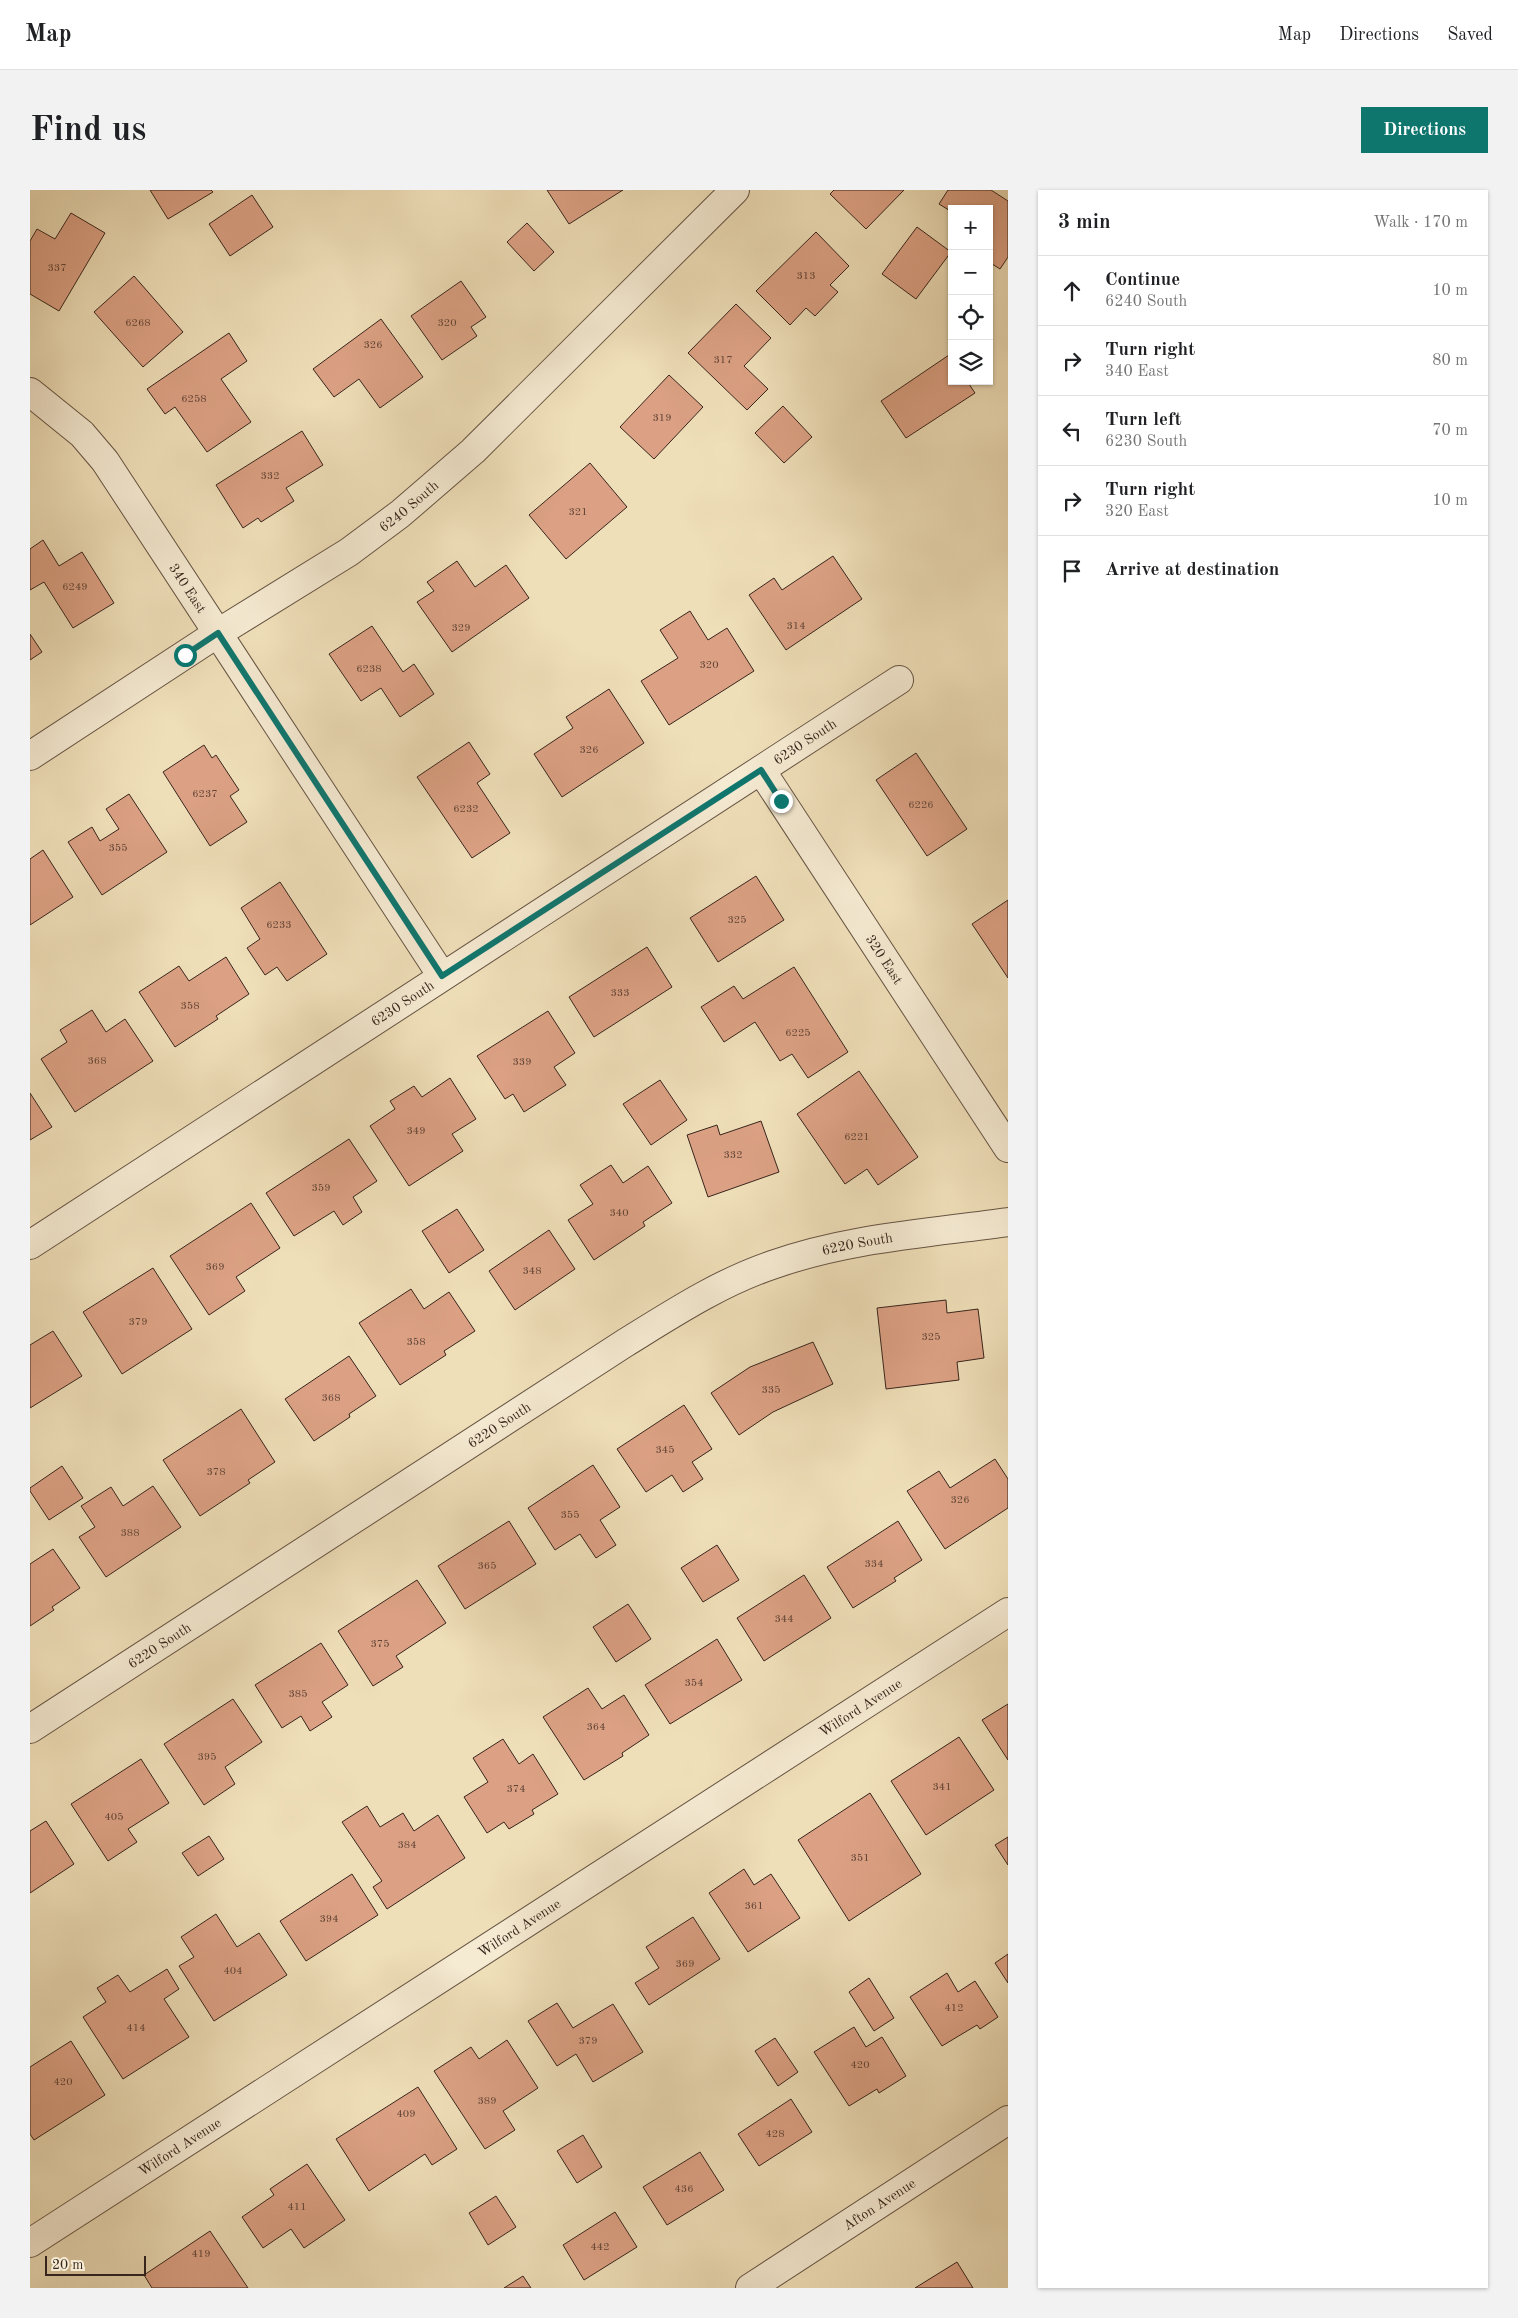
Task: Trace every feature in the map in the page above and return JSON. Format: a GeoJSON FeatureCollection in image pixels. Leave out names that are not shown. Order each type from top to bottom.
{"type":"FeatureCollection","features":[{"type":"Feature","properties":{"kind":"street","name":"6240 South"},"geometry":{"type":"LineString","coordinates":[[30,756],[218,633],[349,552],[400,514],[473,451],[735,190]]}},
{"type":"Feature","properties":{"kind":"street","name":"340 East"},"geometry":{"type":"LineString","coordinates":[[30,392],[82,434],[105,461],[442,976]]}},
{"type":"Feature","properties":{"kind":"street","name":"6230 South"},"geometry":{"type":"LineString","coordinates":[[30,1245],[898,680]]}},
{"type":"Feature","properties":{"kind":"street","name":"320 East"},"geometry":{"type":"LineString","coordinates":[[761,770],[1008,1148]]}},
{"type":"Feature","properties":{"kind":"street","name":"6220 South"},"geometry":{"type":"LineString","coordinates":[[30,1729],[625,1343],[710,1292],[772,1265],[823,1250],[873,1239],[1008,1222]]}},
{"type":"Feature","properties":{"kind":"street","name":"Wilford Avenue"},"geometry":{"type":"LineString","coordinates":[[30,2243],[1008,1612]]}},
{"type":"Feature","properties":{"kind":"street","name":"Afton Avenue"},"geometry":{"type":"LineString","coordinates":[[750,2288],[1008,2120]]}},
{"type":"Feature","properties":{"kind":"building"},"geometry":{"type":"Polygon","coordinates":[[[150,190],[211,190],[213,192],[168,219],[150,190]]]}},
{"type":"Feature","properties":{"kind":"building"},"geometry":{"type":"Polygon","coordinates":[[[547,190],[623,190],[569,224],[547,190]]]}},
{"type":"Feature","properties":{"kind":"building"},"geometry":{"type":"Polygon","coordinates":[[[834,190],[904,190],[866,229],[830,194],[834,190]]]}},
{"type":"Feature","properties":{"kind":"building"},"geometry":{"type":"Polygon","coordinates":[[[948,190],[991,190],[1008,201],[1008,257],[1000,269],[993,265],[993,205],[948,205],[948,210],[939,204],[948,190]]]}},
{"type":"Feature","properties":{"kind":"building"},"geometry":{"type":"Polygon","coordinates":[[[252,195],[273,227],[230,256],[209,224],[252,195]]]}},
{"type":"Feature","properties":{"kind":"building"},"geometry":{"type":"Polygon","coordinates":[[[71,213],[105,233],[59,311],[30,294],[30,241],[37,229],[55,239],[71,213]]]}},
{"type":"Feature","properties":{"kind":"building"},"geometry":{"type":"Polygon","coordinates":[[[527,223],[554,252],[534,271],[507,242],[527,223]]]}},
{"type":"Feature","properties":{"kind":"building"},"geometry":{"type":"Polygon","coordinates":[[[917,227],[948,250],[948,256],[916,299],[882,274],[917,227]]]}},
{"type":"Feature","properties":{"kind":"building"},"geometry":{"type":"Polygon","coordinates":[[[816,232],[849,266],[830,285],[838,292],[815,316],[806,308],[790,325],[756,291],[816,232]]]}},
{"type":"Feature","properties":{"kind":"building"},"geometry":{"type":"Polygon","coordinates":[[[134,276],[183,332],[143,367],[94,312],[134,276]]]}},
{"type":"Feature","properties":{"kind":"building"},"geometry":{"type":"Polygon","coordinates":[[[461,281],[486,317],[471,327],[477,336],[442,360],[411,316],[461,281]]]}},
{"type":"Feature","properties":{"kind":"building"},"geometry":{"type":"Polygon","coordinates":[[[736,304],[771,338],[744,366],[768,389],[747,410],[688,353],[736,304]]]}},
{"type":"Feature","properties":{"kind":"building"},"geometry":{"type":"Polygon","coordinates":[[[381,319],[423,377],[380,408],[359,379],[334,397],[313,369],[381,319]]]}},
{"type":"Feature","properties":{"kind":"building"},"geometry":{"type":"Polygon","coordinates":[[[229,333],[247,361],[221,379],[251,422],[207,452],[175,407],[165,414],[147,389],[229,333]]]}},
{"type":"Feature","properties":{"kind":"building"},"geometry":{"type":"Polygon","coordinates":[[[948,356],[948,385],[970,385],[975,393],[906,438],[881,401],[948,356]]]}},
{"type":"Feature","properties":{"kind":"building"},"geometry":{"type":"Polygon","coordinates":[[[669,375],[703,407],[654,459],[620,427],[669,375]]]}},
{"type":"Feature","properties":{"kind":"building"},"geometry":{"type":"Polygon","coordinates":[[[783,406],[812,437],[784,463],[755,433],[783,406]]]}},
{"type":"Feature","properties":{"kind":"building"},"geometry":{"type":"Polygon","coordinates":[[[302,431],[323,465],[286,488],[294,501],[261,522],[258,518],[243,528],[216,485],[302,431]]]}},
{"type":"Feature","properties":{"kind":"building"},"geometry":{"type":"Polygon","coordinates":[[[590,463],[627,507],[566,559],[529,515],[590,463]]]}},
{"type":"Feature","properties":{"kind":"building"},"geometry":{"type":"Polygon","coordinates":[[[43,540],[59,566],[82,552],[114,603],[73,628],[44,582],[30,590],[30,549],[43,540]]]}},
{"type":"Feature","properties":{"kind":"building"},"geometry":{"type":"Polygon","coordinates":[[[833,556],[862,599],[786,650],[749,595],[774,578],[782,590],[833,556]]]}},
{"type":"Feature","properties":{"kind":"building"},"geometry":{"type":"Polygon","coordinates":[[[457,561],[475,587],[506,565],[529,598],[452,652],[417,602],[434,591],[427,582],[457,561]]]}},
{"type":"Feature","properties":{"kind":"building"},"geometry":{"type":"Polygon","coordinates":[[[690,611],[708,640],[727,628],[754,671],[669,725],[641,681],[678,658],[660,630],[690,611]]]}},
{"type":"Feature","properties":{"kind":"building"},"geometry":{"type":"Polygon","coordinates":[[[372,626],[403,672],[414,664],[434,694],[400,717],[381,688],[361,701],[329,654],[372,626]]]}},
{"type":"Feature","properties":{"kind":"building"},"geometry":{"type":"Polygon","coordinates":[[[30,634],[42,652],[30,660],[30,634]]]}},
{"type":"Feature","properties":{"kind":"building"},"geometry":{"type":"Polygon","coordinates":[[[609,689],[644,743],[562,797],[534,754],[573,728],[566,717],[609,689]]]}},
{"type":"Feature","properties":{"kind":"building"},"geometry":{"type":"Polygon","coordinates":[[[469,742],[490,774],[477,783],[510,833],[472,858],[417,777],[469,742]]]}},
{"type":"Feature","properties":{"kind":"building"},"geometry":{"type":"Polygon","coordinates":[[[204,745],[212,758],[216,755],[239,790],[230,796],[247,822],[210,846],[163,772],[204,745]]]}},
{"type":"Feature","properties":{"kind":"building"},"geometry":{"type":"Polygon","coordinates":[[[916,753],[967,829],[927,856],[876,780],[916,753]]]}},
{"type":"Feature","properties":{"kind":"building"},"geometry":{"type":"Polygon","coordinates":[[[129,794],[167,852],[102,895],[68,842],[92,827],[100,841],[119,829],[106,809],[129,794]]]}},
{"type":"Feature","properties":{"kind":"building"},"geometry":{"type":"Polygon","coordinates":[[[43,850],[73,897],[30,925],[30,859],[43,850]]]}},
{"type":"Feature","properties":{"kind":"building"},"geometry":{"type":"Polygon","coordinates":[[[756,876],[784,920],[718,962],[690,918],[756,876]]]}},
{"type":"Feature","properties":{"kind":"building"},"geometry":{"type":"Polygon","coordinates":[[[280,882],[327,954],[287,981],[277,967],[265,975],[247,948],[260,939],[241,908],[280,882]]]}},
{"type":"Feature","properties":{"kind":"building"},"geometry":{"type":"Polygon","coordinates":[[[1008,900],[1008,978],[972,924],[1008,900]]]}},
{"type":"Feature","properties":{"kind":"building"},"geometry":{"type":"Polygon","coordinates":[[[647,947],[672,987],[594,1037],[569,997],[647,947]]]}},
{"type":"Feature","properties":{"kind":"building"},"geometry":{"type":"Polygon","coordinates":[[[226,957],[249,994],[216,1016],[218,1019],[175,1047],[139,992],[179,966],[189,981],[226,957]]]}},
{"type":"Feature","properties":{"kind":"building"},"geometry":{"type":"Polygon","coordinates":[[[794,967],[848,1052],[808,1078],[792,1054],[780,1061],[755,1022],[724,1042],[701,1007],[734,986],[743,999],[794,967]]]}},
{"type":"Feature","properties":{"kind":"building"},"geometry":{"type":"Polygon","coordinates":[[[92,1010],[106,1032],[125,1019],[153,1061],[75,1112],[41,1059],[67,1042],[60,1030],[92,1010]]]}},
{"type":"Feature","properties":{"kind":"building"},"geometry":{"type":"Polygon","coordinates":[[[548,1011],[575,1053],[554,1067],[566,1085],[524,1112],[513,1094],[505,1099],[477,1056],[548,1011]]]}},
{"type":"Feature","properties":{"kind":"building"},"geometry":{"type":"Polygon","coordinates":[[[859,1071],[918,1157],[878,1185],[867,1169],[845,1184],[797,1114],[859,1071]]]}},
{"type":"Feature","properties":{"kind":"building"},"geometry":{"type":"Polygon","coordinates":[[[450,1078],[476,1119],[452,1134],[463,1151],[409,1186],[370,1126],[395,1109],[390,1101],[414,1086],[422,1097],[450,1078]]]}},
{"type":"Feature","properties":{"kind":"building"},"geometry":{"type":"Polygon","coordinates":[[[660,1080],[687,1120],[651,1145],[623,1104],[660,1080]]]}},
{"type":"Feature","properties":{"kind":"building"},"geometry":{"type":"Polygon","coordinates":[[[30,1093],[52,1127],[30,1140],[30,1093]]]}},
{"type":"Feature","properties":{"kind":"building"},"geometry":{"type":"Polygon","coordinates":[[[761,1121],[779,1172],[708,1197],[687,1135],[717,1125],[720,1135],[761,1121]]]}},
{"type":"Feature","properties":{"kind":"building"},"geometry":{"type":"Polygon","coordinates":[[[349,1139],[377,1181],[353,1197],[362,1212],[343,1225],[334,1211],[294,1236],[266,1193],[349,1139]]]}},
{"type":"Feature","properties":{"kind":"building"},"geometry":{"type":"Polygon","coordinates":[[[611,1165],[623,1183],[648,1166],[672,1203],[643,1222],[645,1226],[594,1260],[568,1220],[593,1204],[580,1185],[611,1165]]]}},
{"type":"Feature","properties":{"kind":"building"},"geometry":{"type":"Polygon","coordinates":[[[251,1203],[280,1248],[236,1277],[245,1291],[209,1315],[170,1256],[251,1203]]]}},
{"type":"Feature","properties":{"kind":"building"},"geometry":{"type":"Polygon","coordinates":[[[457,1209],[484,1250],[449,1273],[422,1231],[457,1209]]]}},
{"type":"Feature","properties":{"kind":"building"},"geometry":{"type":"Polygon","coordinates":[[[549,1230],[575,1269],[515,1310],[489,1271],[549,1230]]]}},
{"type":"Feature","properties":{"kind":"building"},"geometry":{"type":"Polygon","coordinates":[[[153,1268],[192,1329],[122,1374],[83,1312],[153,1268]]]}},
{"type":"Feature","properties":{"kind":"building"},"geometry":{"type":"Polygon","coordinates":[[[411,1289],[424,1309],[449,1292],[475,1331],[444,1351],[446,1355],[400,1385],[359,1323],[411,1289]]]}},
{"type":"Feature","properties":{"kind":"building"},"geometry":{"type":"Polygon","coordinates":[[[946,1300],[947,1313],[978,1309],[984,1358],[957,1362],[959,1380],[886,1389],[877,1308],[946,1300]]]}},
{"type":"Feature","properties":{"kind":"building"},"geometry":{"type":"Polygon","coordinates":[[[53,1331],[82,1376],[30,1408],[30,1345],[53,1331]]]}},
{"type":"Feature","properties":{"kind":"building"},"geometry":{"type":"Polygon","coordinates":[[[813,1342],[833,1384],[773,1412],[739,1435],[711,1393],[750,1367],[813,1342]]]}},
{"type":"Feature","properties":{"kind":"building"},"geometry":{"type":"Polygon","coordinates":[[[349,1356],[376,1396],[349,1414],[350,1417],[314,1441],[285,1399],[349,1356]]]}},
{"type":"Feature","properties":{"kind":"building"},"geometry":{"type":"Polygon","coordinates":[[[684,1405],[712,1449],[692,1462],[703,1479],[683,1492],[672,1475],[646,1492],[617,1449],[684,1405]]]}},
{"type":"Feature","properties":{"kind":"building"},"geometry":{"type":"Polygon","coordinates":[[[241,1409],[275,1462],[248,1480],[250,1483],[200,1516],[163,1460],[241,1409]]]}},
{"type":"Feature","properties":{"kind":"building"},"geometry":{"type":"Polygon","coordinates":[[[995,1459],[1008,1479],[1008,1508],[945,1549],[907,1491],[939,1471],[950,1488],[995,1459]]]}},
{"type":"Feature","properties":{"kind":"building"},"geometry":{"type":"Polygon","coordinates":[[[593,1465],[620,1507],[600,1520],[616,1545],[596,1558],[580,1534],[555,1550],[528,1508],[593,1465]]]}},
{"type":"Feature","properties":{"kind":"building"},"geometry":{"type":"Polygon","coordinates":[[[62,1466],[83,1498],[49,1520],[30,1491],[30,1488],[62,1466]]]}},
{"type":"Feature","properties":{"kind":"building"},"geometry":{"type":"Polygon","coordinates":[[[153,1486],[181,1527],[106,1577],[79,1537],[95,1527],[81,1506],[111,1487],[123,1506],[153,1486]]]}},
{"type":"Feature","properties":{"kind":"building"},"geometry":{"type":"Polygon","coordinates":[[[509,1521],[536,1564],[465,1609],[438,1566],[509,1521]]]}},
{"type":"Feature","properties":{"kind":"building"},"geometry":{"type":"Polygon","coordinates":[[[898,1521],[922,1560],[894,1578],[896,1581],[853,1608],[827,1567],[898,1521]]]}},
{"type":"Feature","properties":{"kind":"building"},"geometry":{"type":"Polygon","coordinates":[[[717,1545],[739,1580],[703,1602],[681,1568],[717,1545]]]}},
{"type":"Feature","properties":{"kind":"building"},"geometry":{"type":"Polygon","coordinates":[[[53,1549],[80,1588],[52,1607],[54,1610],[30,1626],[30,1564],[53,1549]]]}},
{"type":"Feature","properties":{"kind":"building"},"geometry":{"type":"Polygon","coordinates":[[[804,1575],[831,1618],[764,1661],[737,1618],[804,1575]]]}},
{"type":"Feature","properties":{"kind":"building"},"geometry":{"type":"Polygon","coordinates":[[[417,1580],[446,1623],[396,1656],[403,1667],[373,1686],[338,1631],[417,1580]]]}},
{"type":"Feature","properties":{"kind":"building"},"geometry":{"type":"Polygon","coordinates":[[[628,1604],[651,1639],[616,1662],[593,1627],[628,1604]]]}},
{"type":"Feature","properties":{"kind":"building"},"geometry":{"type":"Polygon","coordinates":[[[717,1639],[742,1680],[670,1724],[645,1685],[717,1639]]]}},
{"type":"Feature","properties":{"kind":"building"},"geometry":{"type":"Polygon","coordinates":[[[321,1643],[348,1685],[322,1702],[332,1717],[310,1731],[301,1716],[282,1728],[255,1685],[321,1643]]]}},
{"type":"Feature","properties":{"kind":"building"},"geometry":{"type":"Polygon","coordinates":[[[588,1688],[602,1709],[624,1695],[649,1735],[622,1753],[623,1756],[584,1780],[543,1717],[588,1688]]]}},
{"type":"Feature","properties":{"kind":"building"},"geometry":{"type":"Polygon","coordinates":[[[233,1699],[262,1742],[225,1767],[235,1784],[204,1805],[164,1744],[233,1699]]]}},
{"type":"Feature","properties":{"kind":"building"},"geometry":{"type":"Polygon","coordinates":[[[1008,1704],[1008,1760],[982,1720],[1008,1704]]]}},
{"type":"Feature","properties":{"kind":"building"},"geometry":{"type":"Polygon","coordinates":[[[959,1737],[994,1790],[926,1835],[891,1781],[959,1737]]]}},
{"type":"Feature","properties":{"kind":"building"},"geometry":{"type":"Polygon","coordinates":[[[503,1739],[519,1764],[533,1754],[558,1794],[532,1810],[534,1814],[509,1829],[504,1822],[487,1833],[464,1797],[488,1782],[473,1758],[503,1739]]]}},
{"type":"Feature","properties":{"kind":"building"},"geometry":{"type":"Polygon","coordinates":[[[141,1759],[169,1803],[128,1829],[137,1842],[108,1861],[71,1804],[141,1759]]]}},
{"type":"Feature","properties":{"kind":"building"},"geometry":{"type":"Polygon","coordinates":[[[870,1793],[921,1874],[849,1921],[798,1840],[870,1793]]]}},
{"type":"Feature","properties":{"kind":"building"},"geometry":{"type":"Polygon","coordinates":[[[367,1806],[380,1827],[403,1813],[414,1831],[438,1815],[465,1858],[387,1909],[373,1887],[382,1881],[342,1822],[367,1806]]]}},
{"type":"Feature","properties":{"kind":"building"},"geometry":{"type":"Polygon","coordinates":[[[46,1821],[74,1864],[30,1893],[30,1831],[46,1821]]]}},
{"type":"Feature","properties":{"kind":"building"},"geometry":{"type":"Polygon","coordinates":[[[209,1836],[224,1859],[198,1876],[182,1853],[209,1836]]]}},
{"type":"Feature","properties":{"kind":"building"},"geometry":{"type":"Polygon","coordinates":[[[1008,1837],[1008,1865],[995,1845],[1008,1837]]]}},
{"type":"Feature","properties":{"kind":"building"},"geometry":{"type":"Polygon","coordinates":[[[744,1869],[754,1885],[771,1874],[800,1918],[748,1952],[709,1893],[744,1869]]]}},
{"type":"Feature","properties":{"kind":"building"},"geometry":{"type":"Polygon","coordinates":[[[352,1874],[378,1915],[306,1961],[280,1921],[352,1874]]]}},
{"type":"Feature","properties":{"kind":"building"},"geometry":{"type":"Polygon","coordinates":[[[216,1914],[237,1947],[259,1933],[287,1975],[214,2021],[179,1966],[194,1957],[181,1937],[216,1914]]]}},
{"type":"Feature","properties":{"kind":"building"},"geometry":{"type":"Polygon","coordinates":[[[693,1917],[720,1959],[649,2005],[635,1983],[659,1968],[646,1947],[693,1917]]]}},
{"type":"Feature","properties":{"kind":"building"},"geometry":{"type":"Polygon","coordinates":[[[1008,1954],[1008,1983],[995,1963],[1008,1954]]]}},
{"type":"Feature","properties":{"kind":"building"},"geometry":{"type":"Polygon","coordinates":[[[167,1969],[179,1989],[164,1999],[189,2037],[123,2079],[83,2017],[106,2002],[97,1988],[118,1975],[130,1992],[167,1969]]]}},
{"type":"Feature","properties":{"kind":"building"},"geometry":{"type":"Polygon","coordinates":[[[947,1973],[958,1992],[975,1981],[998,2017],[980,2029],[977,2025],[942,2046],[910,1997],[947,1973]]]}},
{"type":"Feature","properties":{"kind":"building"},"geometry":{"type":"Polygon","coordinates":[[[869,1978],[894,2018],[874,2031],[849,1992],[869,1978]]]}},
{"type":"Feature","properties":{"kind":"building"},"geometry":{"type":"Polygon","coordinates":[[[557,2003],[573,2028],[613,2004],[643,2052],[593,2082],[576,2054],[557,2066],[528,2021],[557,2003]]]}},
{"type":"Feature","properties":{"kind":"building"},"geometry":{"type":"Polygon","coordinates":[[[854,2027],[866,2047],[882,2037],[906,2076],[879,2093],[877,2089],[849,2106],[814,2052],[854,2027]]]}},
{"type":"Feature","properties":{"kind":"building"},"geometry":{"type":"Polygon","coordinates":[[[775,2038],[798,2072],[778,2086],[755,2051],[775,2038]]]}},
{"type":"Feature","properties":{"kind":"building"},"geometry":{"type":"Polygon","coordinates":[[[507,2040],[538,2088],[503,2111],[515,2130],[485,2149],[434,2071],[471,2047],[479,2059],[507,2040]]]}},
{"type":"Feature","properties":{"kind":"building"},"geometry":{"type":"Polygon","coordinates":[[[71,2041],[105,2095],[34,2140],[30,2134],[30,2067],[71,2041]]]}},
{"type":"Feature","properties":{"kind":"building"},"geometry":{"type":"Polygon","coordinates":[[[418,2087],[457,2149],[432,2165],[425,2154],[369,2191],[336,2139],[418,2087]]]}},
{"type":"Feature","properties":{"kind":"building"},"geometry":{"type":"Polygon","coordinates":[[[791,2099],[812,2132],[759,2166],[738,2134],[791,2099]]]}},
{"type":"Feature","properties":{"kind":"building"},"geometry":{"type":"Polygon","coordinates":[[[583,2135],[602,2167],[577,2183],[557,2151],[583,2135]]]}},
{"type":"Feature","properties":{"kind":"building"},"geometry":{"type":"Polygon","coordinates":[[[700,2152],[724,2190],[667,2225],[643,2187],[700,2152]]]}},
{"type":"Feature","properties":{"kind":"building"},"geometry":{"type":"Polygon","coordinates":[[[307,2164],[345,2220],[304,2248],[291,2229],[263,2248],[242,2217],[274,2195],[270,2189],[307,2164]]]}},
{"type":"Feature","properties":{"kind":"building"},"geometry":{"type":"Polygon","coordinates":[[[496,2196],[516,2227],[488,2245],[469,2213],[496,2196]]]}},
{"type":"Feature","properties":{"kind":"building"},"geometry":{"type":"Polygon","coordinates":[[[615,2212],[637,2247],[584,2280],[563,2245],[615,2212]]]}},
{"type":"Feature","properties":{"kind":"building"},"geometry":{"type":"Polygon","coordinates":[[[210,2231],[248,2288],[152,2288],[144,2275],[210,2231]]]}},
{"type":"Feature","properties":{"kind":"building"},"geometry":{"type":"Polygon","coordinates":[[[957,2262],[973,2288],[915,2288],[957,2262]]]}},
{"type":"Feature","properties":{"kind":"building"},"geometry":{"type":"Polygon","coordinates":[[[523,2276],[531,2288],[504,2288],[523,2276]]]}},
{"type":"Feature","properties":{"kind":"route"},"geometry":{"type":"LineString","coordinates":[[185,655],[218,633],[442,976],[761,770],[781,801]]}}]}
